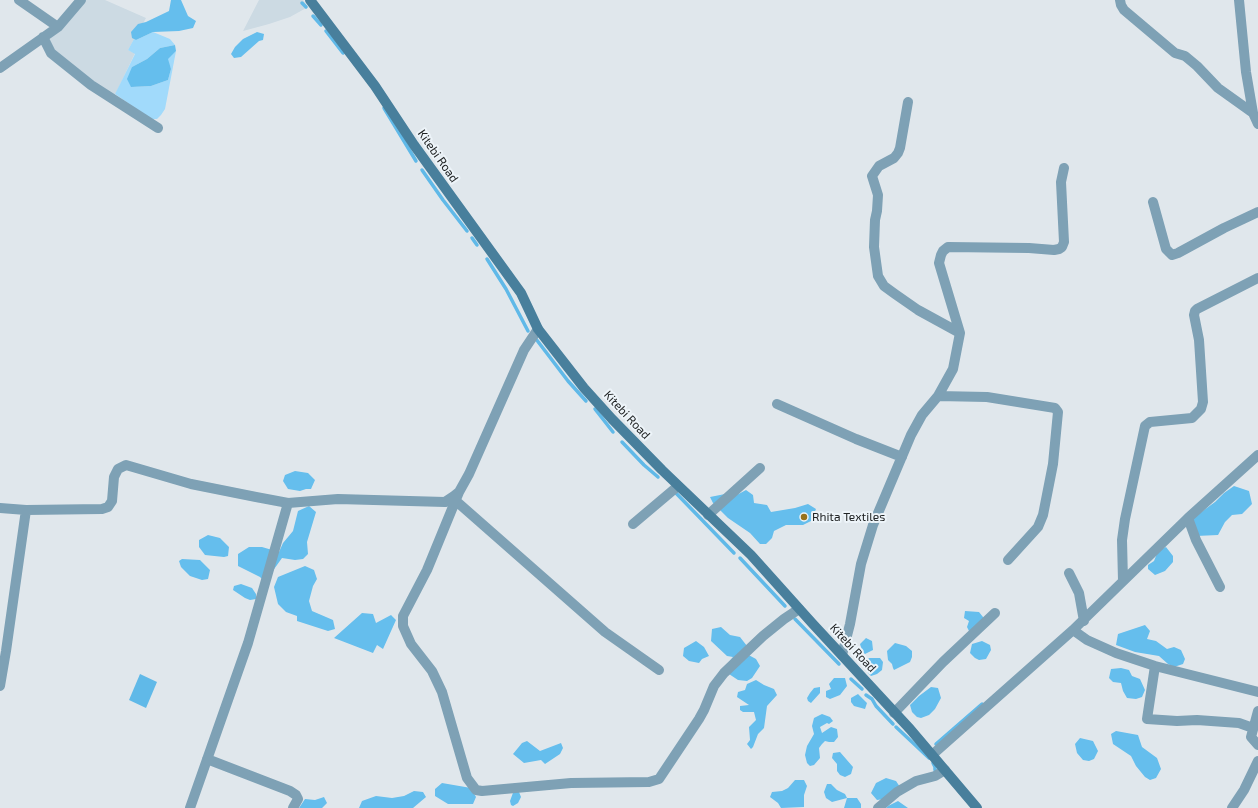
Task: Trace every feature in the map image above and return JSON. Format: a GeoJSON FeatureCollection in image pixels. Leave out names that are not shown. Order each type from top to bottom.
{"type":"FeatureCollection","features":[{"type":"Feature","properties":{"kind":"main road","name":"Kitebi Road"},"geometry":{"type":"LineString","coordinates":[[310,0],[375,86],[414,145],[521,293],[538,329],[598,404],[675,489],[708,515],[751,555],[932,755],[977,808]]}},
{"type":"Feature","properties":{"kind":"street"},"geometry":{"type":"LineString","coordinates":[[19,0],[58,27]]}},
{"type":"Feature","properties":{"kind":"street"},"geometry":{"type":"LineString","coordinates":[[0,68],[58,27],[81,0]]}},
{"type":"Feature","properties":{"kind":"street"},"geometry":{"type":"LineString","coordinates":[[1120,0],[1124,10],[1175,53],[1185,56],[1218,88],[1253,113]]}},
{"type":"Feature","properties":{"kind":"street"},"geometry":{"type":"LineString","coordinates":[[1239,0],[1246,72],[1253,113],[1258,124]]}},
{"type":"Feature","properties":{"kind":"street"},"geometry":{"type":"LineString","coordinates":[[43,37],[51,53],[91,85],[158,128]]}},
{"type":"Feature","properties":{"kind":"street"},"geometry":{"type":"LineString","coordinates":[[908,102],[898,153],[894,158],[878,166],[873,172],[872,176],[878,195],[877,211],[874,220],[874,246],[878,276],[884,286],[894,294],[918,310],[960,333]]}},
{"type":"Feature","properties":{"kind":"street"},"geometry":{"type":"LineString","coordinates":[[842,655],[850,624],[861,564],[873,525],[911,435],[922,415],[938,396],[953,369],[960,333],[939,263],[941,255],[948,247],[1059,249],[1064,242],[1061,182],[1064,168]]}},
{"type":"Feature","properties":{"kind":"street"},"geometry":{"type":"LineString","coordinates":[[1153,202],[1166,249],[1172,255],[1258,212]]}},
{"type":"Feature","properties":{"kind":"street"},"geometry":{"type":"LineString","coordinates":[[1123,581],[1122,540],[1125,519],[1145,426],[1150,422],[1192,418],[1201,409],[1203,402],[1199,340],[1194,315],[1195,311],[1258,278]]}},
{"type":"Feature","properties":{"kind":"street"},"geometry":{"type":"LineString","coordinates":[[538,329],[524,350],[469,474],[457,496],[427,570],[403,616],[403,626],[411,644],[432,671],[442,692],[467,778],[476,790],[482,791],[571,783],[649,782],[658,780],[699,719],[714,686],[724,673],[763,636],[799,609]]}},
{"type":"Feature","properties":{"kind":"street"},"geometry":{"type":"LineString","coordinates":[[938,396],[987,397],[1055,408],[1058,412],[1053,464],[1043,515],[1038,527],[1008,560]]}},
{"type":"Feature","properties":{"kind":"street"},"geometry":{"type":"LineString","coordinates":[[777,404],[856,439],[902,457]]}},
{"type":"Feature","properties":{"kind":"street"},"geometry":{"type":"LineString","coordinates":[[932,755],[1084,621],[1188,518],[1258,455]]}},
{"type":"Feature","properties":{"kind":"street"},"geometry":{"type":"LineString","coordinates":[[0,508],[26,510],[102,509],[108,507],[112,501],[114,477],[118,469],[126,465],[191,484],[256,498],[288,502],[338,499],[445,502],[457,496]]}},
{"type":"Feature","properties":{"kind":"street"},"geometry":{"type":"LineString","coordinates":[[708,515],[760,468]]}},
{"type":"Feature","properties":{"kind":"street"},"geometry":{"type":"LineString","coordinates":[[633,524],[675,489]]}},
{"type":"Feature","properties":{"kind":"street"},"geometry":{"type":"LineString","coordinates":[[457,496],[605,632],[659,670]]}},
{"type":"Feature","properties":{"kind":"street"},"geometry":{"type":"LineString","coordinates":[[190,808],[248,643],[288,502]]}},
{"type":"Feature","properties":{"kind":"street"},"geometry":{"type":"LineString","coordinates":[[0,686],[26,510]]}},
{"type":"Feature","properties":{"kind":"street"},"geometry":{"type":"LineString","coordinates":[[1188,518],[1196,540],[1220,587]]}},
{"type":"Feature","properties":{"kind":"street"},"geometry":{"type":"LineString","coordinates":[[1069,573],[1079,593],[1084,621]]}},
{"type":"Feature","properties":{"kind":"street"},"geometry":{"type":"LineString","coordinates":[[894,713],[943,662],[995,613]]}},
{"type":"Feature","properties":{"kind":"street"},"geometry":{"type":"LineString","coordinates":[[1074,630],[1087,640],[1116,653],[1154,666],[1258,692]]}},
{"type":"Feature","properties":{"kind":"street"},"geometry":{"type":"LineString","coordinates":[[1154,666],[1147,719],[1239,723],[1253,728]]}},
{"type":"Feature","properties":{"kind":"street"},"geometry":{"type":"LineString","coordinates":[[1258,711],[1251,737],[1258,745]]}},
{"type":"Feature","properties":{"kind":"street"},"geometry":{"type":"LineString","coordinates":[[207,759],[290,791],[296,795],[298,799],[293,808]]}},
{"type":"Feature","properties":{"kind":"street"},"geometry":{"type":"LineString","coordinates":[[1232,808],[1244,790],[1258,761]]}},
{"type":"Feature","properties":{"kind":"street"},"geometry":{"type":"LineString","coordinates":[[878,808],[897,792],[916,781],[935,776],[945,770]]}},
{"type":"Feature","properties":{"kind":"shaded area"},"geometry":{"type":"Polygon","coordinates":[[[85,0],[105,0],[146,18],[128,50],[135,53],[114,97],[60,57],[48,41],[85,0]]]}},
{"type":"Feature","properties":{"kind":"shaded area"},"geometry":{"type":"Polygon","coordinates":[[[171,0],[181,0],[188,16],[196,21],[193,28],[179,31],[153,32],[136,40],[132,38],[131,32],[138,24],[146,22],[169,11],[171,0]]]}},
{"type":"Feature","properties":{"kind":"shaded area"},"geometry":{"type":"Polygon","coordinates":[[[259,0],[303,0],[308,7],[290,17],[243,31],[259,0]]]}},
{"type":"Feature","properties":{"kind":"shaded area"},"geometry":{"type":"Polygon","coordinates":[[[153,32],[170,39],[175,45],[160,48],[147,59],[132,67],[131,87],[151,86],[168,80],[171,69],[167,59],[176,51],[165,109],[157,119],[151,119],[115,94],[135,54],[128,50],[134,39],[136,40],[153,32]]]}},
{"type":"Feature","properties":{"kind":"shaded area"},"geometry":{"type":"Polygon","coordinates":[[[257,32],[264,34],[263,40],[259,41],[241,57],[234,58],[231,54],[235,47],[243,39],[257,32]]]}},
{"type":"Feature","properties":{"kind":"shaded area"},"geometry":{"type":"Polygon","coordinates":[[[175,45],[176,51],[168,59],[171,69],[168,80],[151,86],[131,87],[127,79],[132,67],[147,59],[160,48],[175,45]]]}},
{"type":"Feature","properties":{"kind":"shaded area"},"geometry":{"type":"Polygon","coordinates":[[[295,471],[308,473],[315,480],[311,489],[300,491],[288,489],[283,481],[285,475],[295,471]]]}},
{"type":"Feature","properties":{"kind":"shaded area"},"geometry":{"type":"Polygon","coordinates":[[[1234,486],[1249,491],[1252,504],[1242,514],[1232,515],[1225,522],[1218,535],[1196,536],[1186,515],[1200,513],[1234,486]]]}},
{"type":"Feature","properties":{"kind":"shaded area"},"geometry":{"type":"Polygon","coordinates":[[[746,490],[753,495],[754,503],[767,505],[771,512],[808,504],[816,509],[811,521],[803,525],[786,525],[774,531],[772,538],[766,544],[760,544],[750,533],[728,518],[713,503],[710,497],[725,494],[733,497],[746,490]]]}},
{"type":"Feature","properties":{"kind":"shaded area"},"geometry":{"type":"Polygon","coordinates":[[[309,506],[316,512],[307,542],[308,554],[303,559],[295,560],[282,558],[272,572],[263,580],[238,566],[238,554],[249,547],[262,547],[279,552],[283,543],[293,531],[298,511],[309,506]]]}},
{"type":"Feature","properties":{"kind":"shaded area"},"geometry":{"type":"Polygon","coordinates":[[[208,535],[220,538],[229,547],[228,556],[205,555],[199,547],[199,540],[208,535]]]}},
{"type":"Feature","properties":{"kind":"shaded area"},"geometry":{"type":"Polygon","coordinates":[[[1166,547],[1173,556],[1173,562],[1165,571],[1155,575],[1148,569],[1148,565],[1154,561],[1158,551],[1166,547]]]}},
{"type":"Feature","properties":{"kind":"shaded area"},"geometry":{"type":"Polygon","coordinates":[[[182,559],[200,560],[210,570],[208,579],[202,580],[190,576],[181,567],[179,561],[182,559]]]}},
{"type":"Feature","properties":{"kind":"shaded area"},"geometry":{"type":"Polygon","coordinates":[[[305,566],[314,570],[317,579],[313,586],[309,601],[312,611],[333,620],[335,629],[328,631],[297,621],[297,616],[286,612],[278,604],[274,587],[278,577],[305,566]]]}},
{"type":"Feature","properties":{"kind":"shaded area"},"geometry":{"type":"Polygon","coordinates":[[[241,584],[252,588],[256,594],[256,599],[250,600],[233,590],[234,586],[241,584]]]}},
{"type":"Feature","properties":{"kind":"shaded area"},"geometry":{"type":"Polygon","coordinates":[[[965,611],[979,612],[983,617],[984,625],[969,631],[967,627],[969,621],[964,618],[965,611]]]}},
{"type":"Feature","properties":{"kind":"shaded area"},"geometry":{"type":"Polygon","coordinates":[[[362,613],[373,614],[376,623],[391,615],[396,620],[383,649],[377,645],[373,653],[334,638],[362,613]]]}},
{"type":"Feature","properties":{"kind":"shaded area"},"geometry":{"type":"Polygon","coordinates":[[[1145,625],[1150,631],[1147,639],[1156,641],[1167,649],[1174,647],[1181,650],[1185,659],[1183,664],[1174,667],[1159,656],[1135,652],[1116,645],[1118,634],[1145,625]]]}},
{"type":"Feature","properties":{"kind":"shaded area"},"geometry":{"type":"Polygon","coordinates":[[[721,627],[730,635],[740,637],[747,646],[743,652],[756,659],[760,666],[752,678],[747,681],[738,680],[729,674],[728,663],[733,657],[727,656],[711,641],[712,629],[721,627]]]}},
{"type":"Feature","properties":{"kind":"shaded area"},"geometry":{"type":"Polygon","coordinates":[[[866,638],[872,641],[873,650],[865,654],[862,651],[860,644],[866,638]]]}},
{"type":"Feature","properties":{"kind":"shaded area"},"geometry":{"type":"Polygon","coordinates":[[[696,641],[704,647],[709,656],[702,659],[699,663],[689,661],[683,656],[684,648],[696,641]]]}},
{"type":"Feature","properties":{"kind":"shaded area"},"geometry":{"type":"Polygon","coordinates":[[[982,641],[990,645],[991,650],[986,659],[979,660],[970,653],[972,644],[982,641]]]}},
{"type":"Feature","properties":{"kind":"shaded area"},"geometry":{"type":"Polygon","coordinates":[[[895,643],[906,646],[912,651],[912,657],[910,662],[894,670],[892,664],[888,660],[887,651],[895,643]]]}},
{"type":"Feature","properties":{"kind":"shaded area"},"geometry":{"type":"Polygon","coordinates":[[[869,658],[880,658],[883,662],[882,670],[871,676],[868,673],[865,663],[869,658]]]}},
{"type":"Feature","properties":{"kind":"shaded area"},"geometry":{"type":"Polygon","coordinates":[[[1121,668],[1129,670],[1132,676],[1140,679],[1145,690],[1142,697],[1136,699],[1127,698],[1121,683],[1113,682],[1109,678],[1111,669],[1121,668]]]}},
{"type":"Feature","properties":{"kind":"shaded area"},"geometry":{"type":"Polygon","coordinates":[[[140,674],[157,682],[146,708],[129,700],[140,674]]]}},
{"type":"Feature","properties":{"kind":"shaded area"},"geometry":{"type":"Polygon","coordinates":[[[834,678],[845,678],[847,686],[840,695],[830,699],[826,697],[826,691],[831,689],[829,684],[834,678]]]}},
{"type":"Feature","properties":{"kind":"shaded area"},"geometry":{"type":"Polygon","coordinates":[[[756,680],[774,689],[777,695],[767,706],[764,728],[758,734],[751,749],[747,744],[750,740],[749,727],[756,720],[754,712],[743,712],[740,710],[740,706],[749,705],[737,697],[738,692],[745,690],[747,684],[756,680]]]}},
{"type":"Feature","properties":{"kind":"shaded area"},"geometry":{"type":"Polygon","coordinates":[[[820,687],[820,693],[811,703],[808,701],[807,698],[814,688],[820,687]]]}},
{"type":"Feature","properties":{"kind":"shaded area"},"geometry":{"type":"Polygon","coordinates":[[[931,687],[938,688],[941,698],[935,709],[929,715],[921,718],[917,717],[912,712],[910,705],[931,687]]]}},
{"type":"Feature","properties":{"kind":"shaded area"},"geometry":{"type":"Polygon","coordinates":[[[858,694],[867,703],[865,709],[854,706],[851,702],[851,698],[858,694]]]}},
{"type":"Feature","properties":{"kind":"shaded area"},"geometry":{"type":"Polygon","coordinates":[[[822,714],[830,717],[833,721],[820,727],[822,733],[831,727],[837,729],[838,737],[834,742],[825,741],[822,744],[819,748],[820,758],[814,765],[810,766],[807,763],[805,755],[807,746],[814,734],[812,726],[814,718],[822,714]]]}},
{"type":"Feature","properties":{"kind":"shaded area"},"geometry":{"type":"Polygon","coordinates":[[[1116,731],[1138,735],[1142,747],[1157,758],[1161,769],[1156,778],[1150,780],[1145,777],[1136,766],[1131,756],[1113,744],[1111,734],[1116,731]]]}},
{"type":"Feature","properties":{"kind":"shaded area"},"geometry":{"type":"Polygon","coordinates":[[[1080,738],[1093,741],[1098,751],[1094,759],[1089,761],[1083,760],[1077,753],[1075,744],[1080,738]]]}},
{"type":"Feature","properties":{"kind":"shaded area"},"geometry":{"type":"Polygon","coordinates":[[[527,741],[540,751],[561,743],[563,748],[560,754],[545,764],[541,760],[524,763],[513,754],[522,743],[527,741]]]}},
{"type":"Feature","properties":{"kind":"shaded area"},"geometry":{"type":"Polygon","coordinates":[[[840,752],[853,767],[851,774],[845,777],[840,775],[837,771],[837,764],[832,758],[833,753],[840,752]]]}},
{"type":"Feature","properties":{"kind":"shaded area"},"geometry":{"type":"Polygon","coordinates":[[[886,778],[896,781],[900,787],[892,798],[877,800],[871,793],[876,783],[886,778]]]}},
{"type":"Feature","properties":{"kind":"shaded area"},"geometry":{"type":"Polygon","coordinates":[[[795,780],[804,780],[807,786],[804,795],[804,807],[781,808],[778,803],[770,797],[772,792],[782,791],[788,788],[795,780]]]}},
{"type":"Feature","properties":{"kind":"shaded area"},"geometry":{"type":"Polygon","coordinates":[[[442,783],[471,788],[476,797],[473,804],[448,804],[435,796],[435,789],[442,783]]]}},
{"type":"Feature","properties":{"kind":"shaded area"},"geometry":{"type":"Polygon","coordinates":[[[827,784],[831,784],[837,790],[845,794],[847,798],[832,802],[826,798],[824,792],[827,784]]]}},
{"type":"Feature","properties":{"kind":"shaded area"},"geometry":{"type":"Polygon","coordinates":[[[514,790],[519,792],[521,797],[518,803],[513,806],[511,805],[510,801],[514,790]]]}},
{"type":"Feature","properties":{"kind":"shaded area"},"geometry":{"type":"Polygon","coordinates":[[[414,791],[423,792],[426,797],[413,808],[359,808],[362,801],[376,796],[392,798],[404,796],[414,791]]]}},
{"type":"Feature","properties":{"kind":"shaded area"},"geometry":{"type":"Polygon","coordinates":[[[324,797],[327,803],[322,808],[299,808],[305,799],[315,800],[324,797]]]}},
{"type":"Feature","properties":{"kind":"shaded area"},"geometry":{"type":"Polygon","coordinates":[[[847,798],[857,798],[861,804],[861,808],[844,808],[847,798]]]}},
{"type":"Feature","properties":{"kind":"shaded area"},"geometry":{"type":"Polygon","coordinates":[[[898,801],[908,808],[886,808],[888,806],[898,801]]]}},
{"type":"Feature","properties":{"kind":"waterway"},"geometry":{"type":"LineString","coordinates":[[302,3],[306,7]]}},
{"type":"Feature","properties":{"kind":"waterway"},"geometry":{"type":"LineString","coordinates":[[313,16],[321,25]]}},
{"type":"Feature","properties":{"kind":"waterway"},"geometry":{"type":"LineString","coordinates":[[326,31],[343,53]]}},
{"type":"Feature","properties":{"kind":"waterway"},"geometry":{"type":"LineString","coordinates":[[384,108],[416,161]]}},
{"type":"Feature","properties":{"kind":"waterway"},"geometry":{"type":"LineString","coordinates":[[422,170],[467,231]]}},
{"type":"Feature","properties":{"kind":"waterway"},"geometry":{"type":"LineString","coordinates":[[472,238],[477,245]]}},
{"type":"Feature","properties":{"kind":"waterway"},"geometry":{"type":"LineString","coordinates":[[487,259],[506,289],[528,331]]}},
{"type":"Feature","properties":{"kind":"waterway"},"geometry":{"type":"LineString","coordinates":[[536,339],[568,381],[586,401]]}},
{"type":"Feature","properties":{"kind":"waterway"},"geometry":{"type":"LineString","coordinates":[[595,409],[613,432]]}},
{"type":"Feature","properties":{"kind":"waterway"},"geometry":{"type":"LineString","coordinates":[[622,442],[658,477]]}},
{"type":"Feature","properties":{"kind":"waterway"},"geometry":{"type":"LineString","coordinates":[[674,491],[734,553]]}},
{"type":"Feature","properties":{"kind":"waterway"},"geometry":{"type":"LineString","coordinates":[[740,558],[785,606]]}},
{"type":"Feature","properties":{"kind":"waterway"},"geometry":{"type":"LineString","coordinates":[[795,619],[839,664]]}},
{"type":"Feature","properties":{"kind":"waterway"},"geometry":{"type":"LineString","coordinates":[[851,679],[862,689]]}},
{"type":"Feature","properties":{"kind":"waterway"},"geometry":{"type":"LineString","coordinates":[[866,695],[872,699],[876,706],[893,724]]}},
{"type":"Feature","properties":{"kind":"waterway"},"geometry":{"type":"LineString","coordinates":[[936,744],[982,704]]}},
{"type":"Feature","properties":{"kind":"waterway"},"geometry":{"type":"LineString","coordinates":[[896,727],[929,758]]}},
{"type":"Feature","properties":{"kind":"waterway"},"geometry":{"type":"LineString","coordinates":[[933,763],[935,770]]}},
{"type":"Feature","properties":{"kind":"place","name":"Rhita Textiles"},"geometry":{"type":"Point","coordinates":[804,517]}}]}
